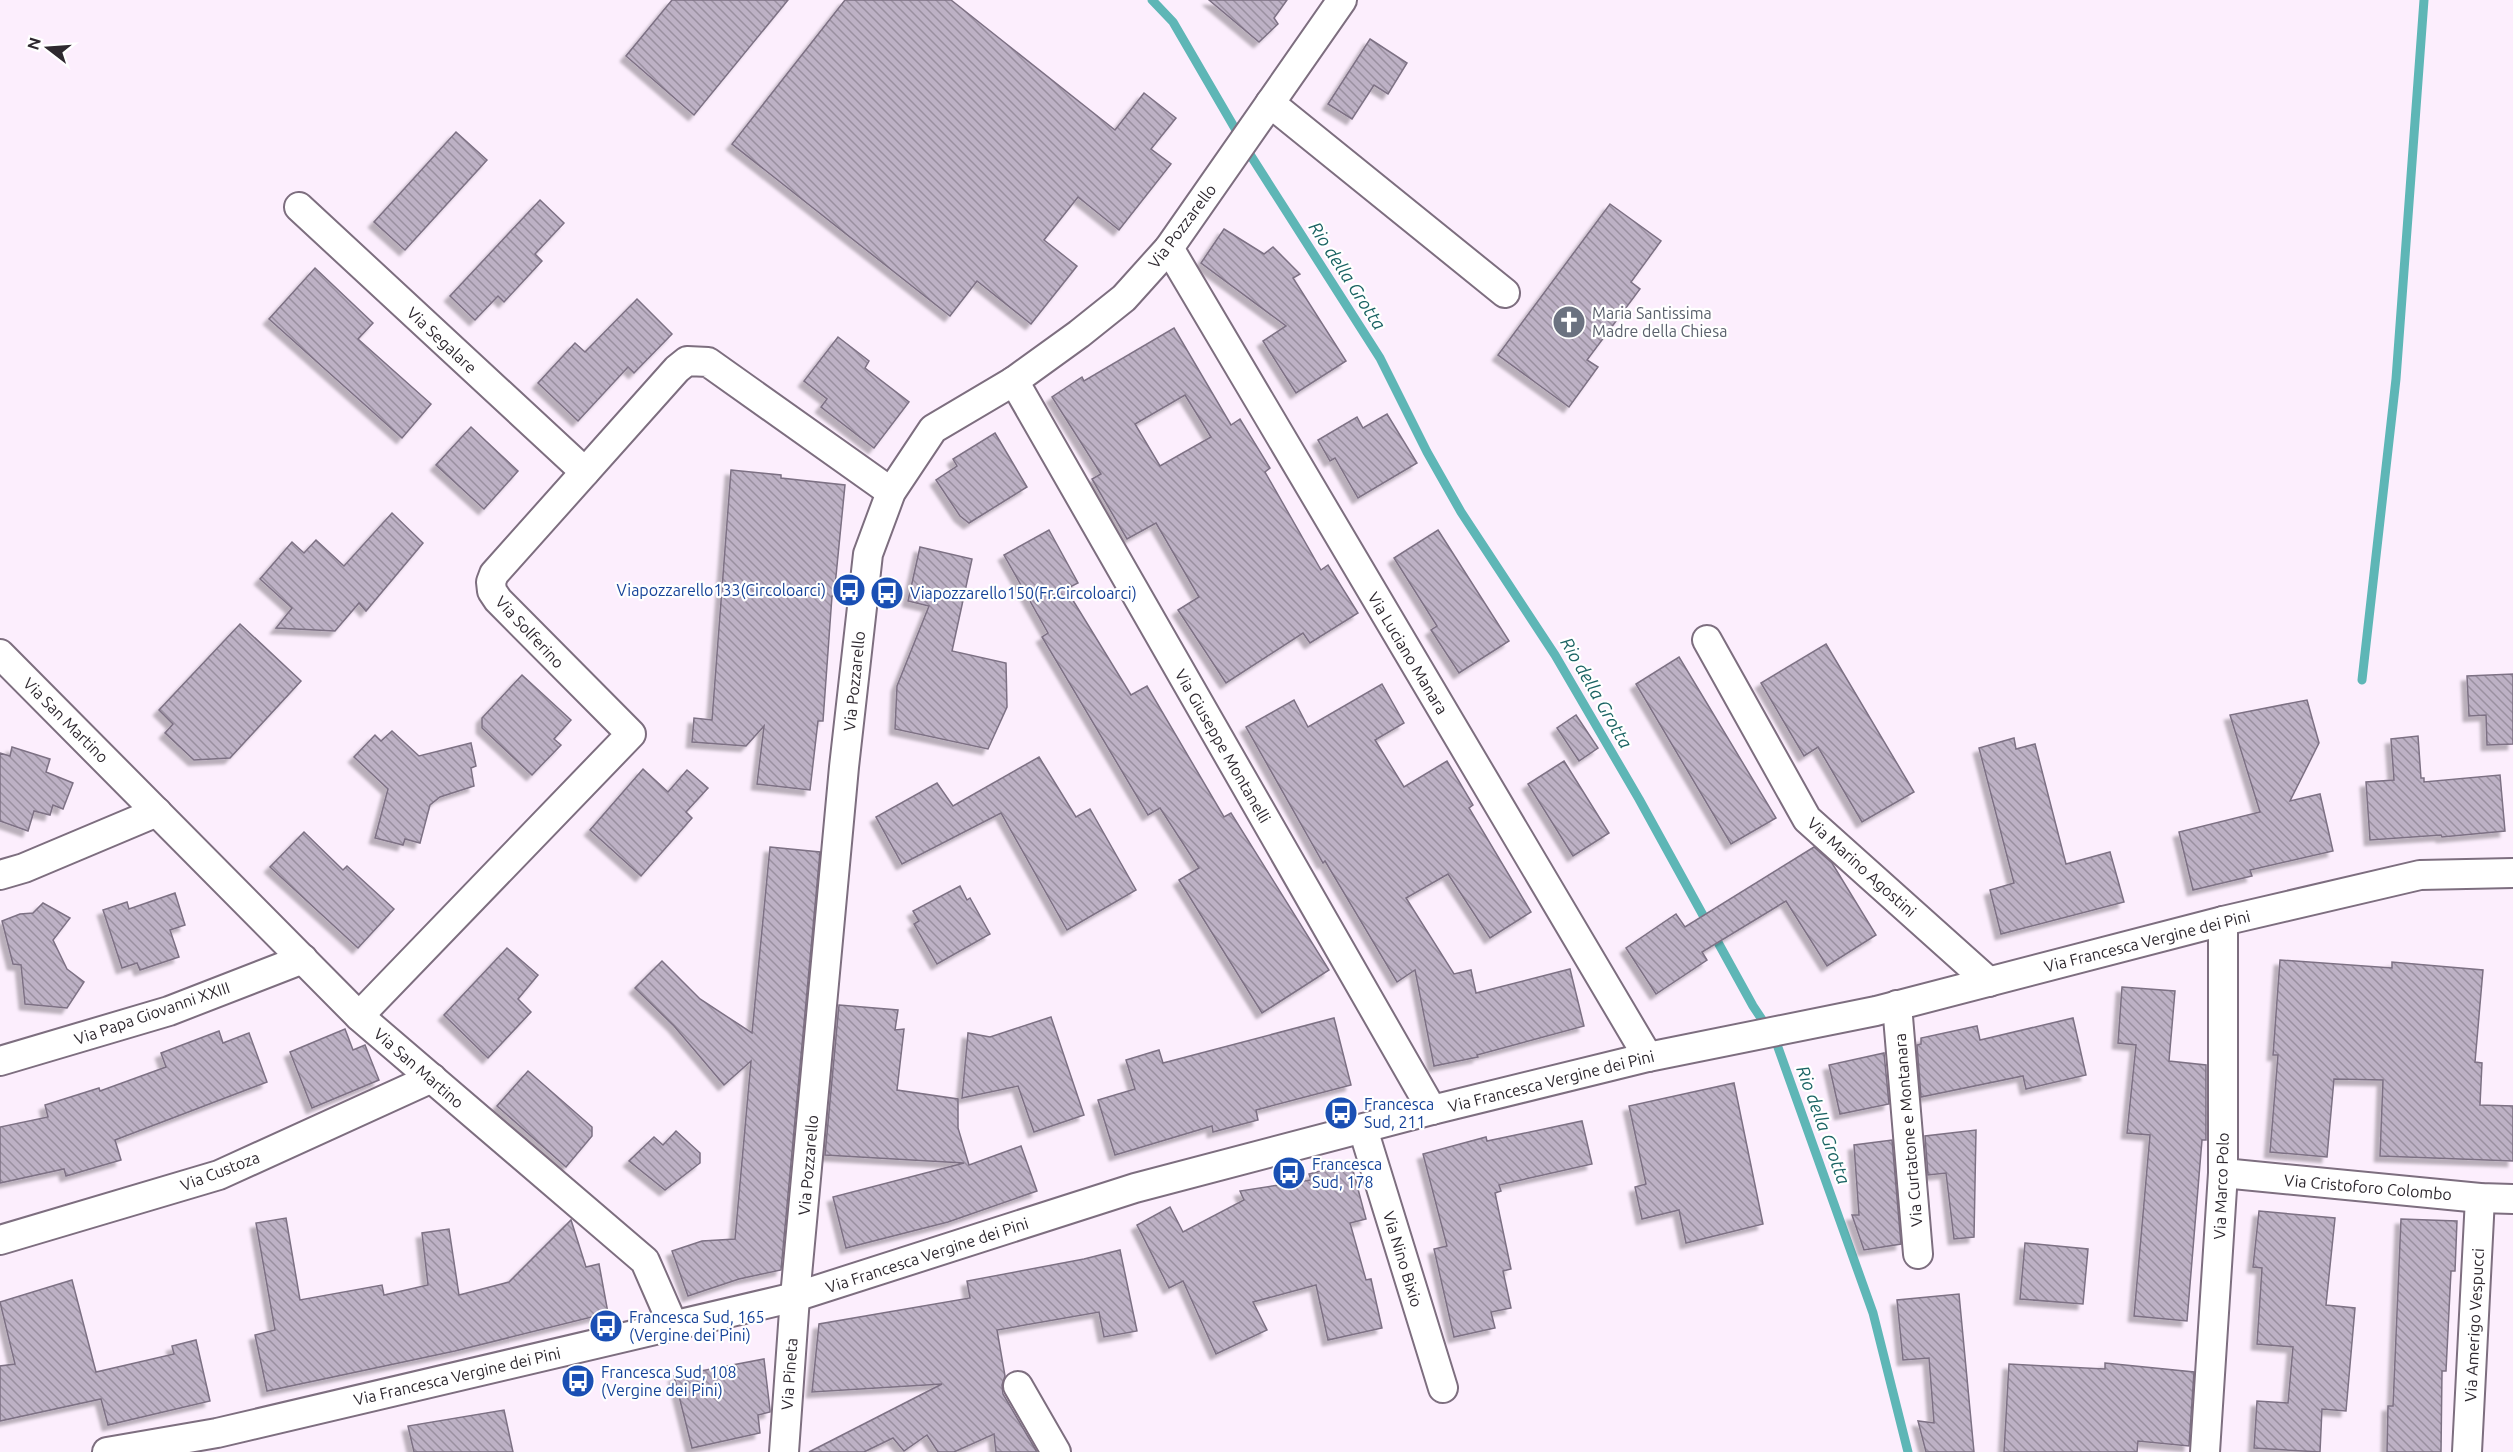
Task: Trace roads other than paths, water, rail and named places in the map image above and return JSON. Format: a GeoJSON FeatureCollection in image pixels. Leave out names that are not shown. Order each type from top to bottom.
{"type":"FeatureCollection","features":[{"type":"Feature","properties":{"kind":"street","name":"Via Pozzarello"},"geometry":{"type":"LineString","coordinates":[[795,1297],[844,768],[868,554],[891,492],[933,429],[1014,381],[1124,298],[1169,248],[1342,0]]}},
{"type":"Feature","properties":{"kind":"street"},"geometry":{"type":"LineString","coordinates":[[1264,111],[1505,293]]}},
{"type":"Feature","properties":{"kind":"street","name":"Via Segalare"},"geometry":{"type":"LineString","coordinates":[[299,207],[585,472]]}},
{"type":"Feature","properties":{"kind":"street","name":"Via Luciano Manara"},"geometry":{"type":"LineString","coordinates":[[1169,248],[1648,1058]]}},
{"type":"Feature","properties":{"kind":"street","name":"Via Solferino"},"geometry":{"type":"LineString","coordinates":[[359,1016],[631,735],[510,613],[492,591],[491,582],[494,574],[677,369],[687,361],[708,362],[891,492]]}},
{"type":"Feature","properties":{"kind":"street","name":"Via Giuseppe Montanelli"},"geometry":{"type":"LineString","coordinates":[[1014,381],[1432,1110]]}},
{"type":"Feature","properties":{"kind":"street","name":"Via Marino Agostini"},"geometry":{"type":"LineString","coordinates":[[1707,640],[1807,819],[1989,981]]}},
{"type":"Feature","properties":{"kind":"street","name":"Via San Martino"},"geometry":{"type":"LineString","coordinates":[[0,654],[359,1016],[645,1261],[673,1325]]}},
{"type":"Feature","properties":{"kind":"street"},"geometry":{"type":"LineString","coordinates":[[0,875],[24,868],[157,812]]}},
{"type":"Feature","properties":{"kind":"street","name":"Via Francesca Vergine dei Pini"},"geometry":{"type":"LineString","coordinates":[[107,1452],[217,1433],[795,1297],[1135,1188],[1432,1110],[1648,1058],[1897,1005],[2223,921],[2420,875],[2513,873]]}},
{"type":"Feature","properties":{"kind":"street","name":"Via Marco Polo"},"geometry":{"type":"LineString","coordinates":[[2205,1452],[2223,1173],[2223,921]]}},
{"type":"Feature","properties":{"kind":"street","name":"Via Papa Giovanni XXIII"},"geometry":{"type":"LineString","coordinates":[[0,1061],[169,1011],[303,959]]}},
{"type":"Feature","properties":{"kind":"street","name":"Via Curtatone e Montanara"},"geometry":{"type":"LineString","coordinates":[[1897,1005],[1918,1254]]}},
{"type":"Feature","properties":{"kind":"street","name":"Via Custoza"},"geometry":{"type":"LineString","coordinates":[[0,1240],[219,1176],[432,1078]]}},
{"type":"Feature","properties":{"kind":"street","name":"Via Nino Bixio"},"geometry":{"type":"LineString","coordinates":[[1363,1129],[1443,1388]]}},
{"type":"Feature","properties":{"kind":"street","name":"Via Cristoforo Colombo"},"geometry":{"type":"LineString","coordinates":[[2223,1173],[2480,1198],[2513,1199]]}},
{"type":"Feature","properties":{"kind":"street","name":"Via Amerigo Vespucci"},"geometry":{"type":"LineString","coordinates":[[2467,1452],[2480,1198]]}},
{"type":"Feature","properties":{"kind":"street","name":"Via Pineta"},"geometry":{"type":"LineString","coordinates":[[784,1452],[795,1297]]}},
{"type":"Feature","properties":{"kind":"street"},"geometry":{"type":"LineString","coordinates":[[1018,1386],[1056,1452]]}},
{"type":"Feature","properties":{"kind":"waterway","name":"Rio della Grotta"},"geometry":{"type":"LineString","coordinates":[[1152,0],[1173,22],[1251,156],[1380,358],[1427,452],[1461,512],[1555,655],[1639,799],[1753,1006],[1775,1039],[1873,1313],[1908,1452]]}},
{"type":"Feature","properties":{"kind":"waterway"},"geometry":{"type":"LineString","coordinates":[[2362,680],[2396,379],[2424,0]]}},
{"type":"Feature","properties":{"kind":"place","name":"Maria Santissima Madre della Chiesa"},"geometry":{"type":"Point","coordinates":[1569,322]}},
{"type":"Feature","properties":{"kind":"place","name":"Viapozzarello133(Circoloarci)"},"geometry":{"type":"Point","coordinates":[849,590]}},
{"type":"Feature","properties":{"kind":"place","name":"Viapozzarello150(Fr.Circoloarci)"},"geometry":{"type":"Point","coordinates":[887,593]}},
{"type":"Feature","properties":{"kind":"place","name":"Francesca Sud, 211"},"geometry":{"type":"Point","coordinates":[1341,1113]}},
{"type":"Feature","properties":{"kind":"place","name":"Francesca Sud, 178"},"geometry":{"type":"Point","coordinates":[1289,1173]}},
{"type":"Feature","properties":{"kind":"place","name":"Francesca Sud, 165 (Vergine dei Pini)"},"geometry":{"type":"Point","coordinates":[606,1326]}},
{"type":"Feature","properties":{"kind":"place","name":"Francesca Sud, 108 (Vergine dei Pini)"},"geometry":{"type":"Point","coordinates":[578,1381]}}]}
